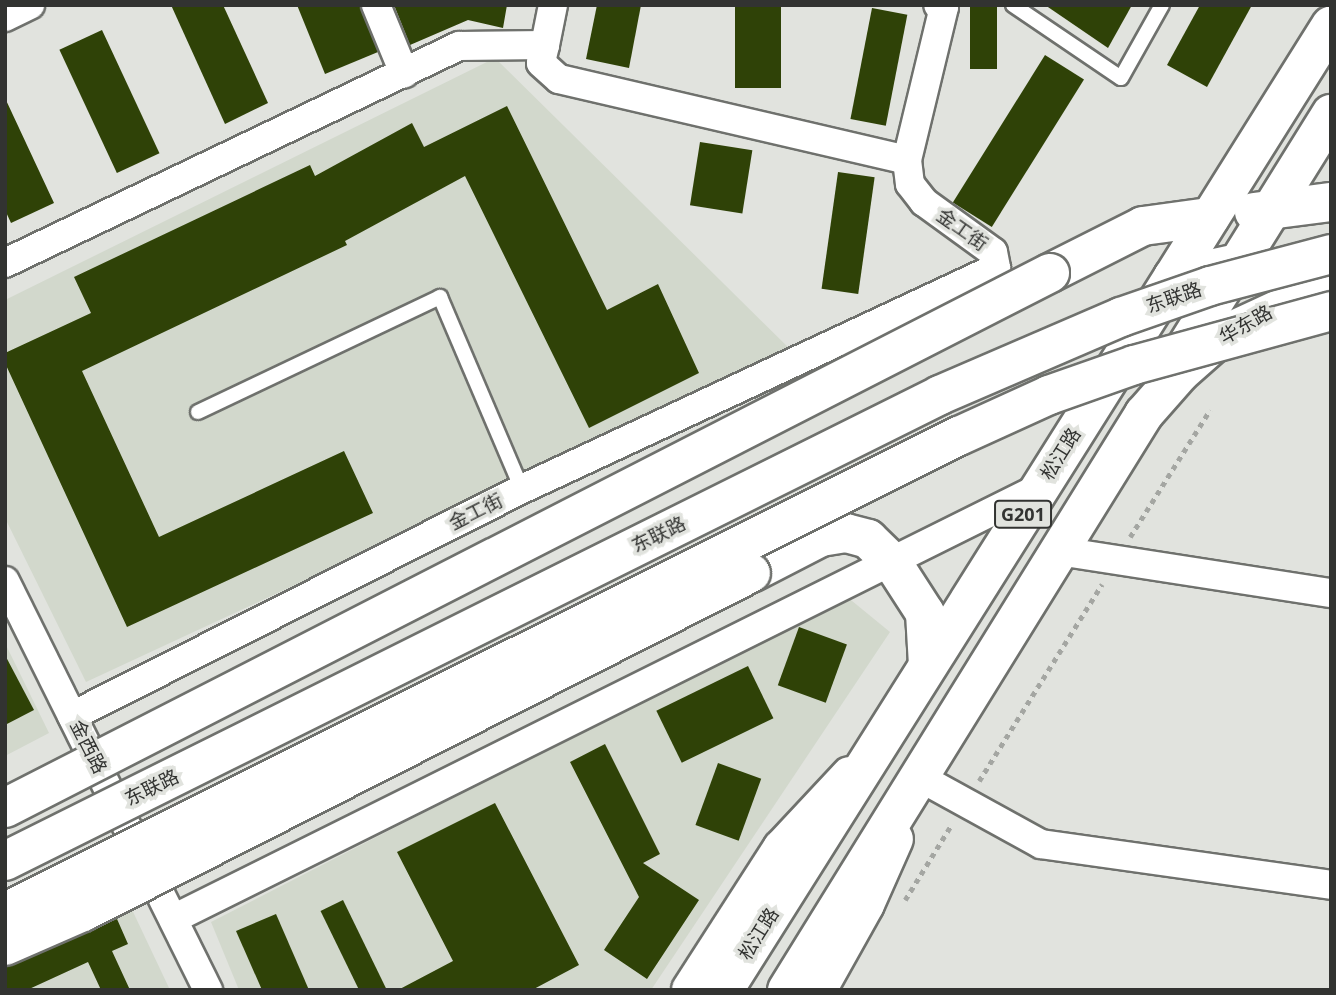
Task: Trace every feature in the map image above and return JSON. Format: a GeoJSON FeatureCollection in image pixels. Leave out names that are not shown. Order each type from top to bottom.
{"type":"FeatureCollection","features":[{"type":"Feature","properties":{"kind":"main road","name":"松江路"},"geometry":{"type":"LineString","coordinates":[[724,990],[1331,25]]}},
{"type":"Feature","properties":{"kind":"main road"},"geometry":{"type":"LineString","coordinates":[[1144,415],[1331,114]]}},
{"type":"Feature","properties":{"kind":"main road"},"geometry":{"type":"LineString","coordinates":[[5,808],[1143,226],[1331,202]]}},
{"type":"Feature","properties":{"kind":"main road"},"geometry":{"type":"LineString","coordinates":[[1173,277],[1331,244]]}},
{"type":"Feature","properties":{"kind":"main road","name":"东联路"},"geometry":{"type":"LineString","coordinates":[[5,860],[963,385],[1133,313],[1210,286],[1331,254]]}},
{"type":"Feature","properties":{"kind":"main road","name":"华东路"},"geometry":{"type":"LineString","coordinates":[[1144,415],[1180,373],[1223,335],[1273,309],[1331,285]]}},
{"type":"Feature","properties":{"kind":"main road"},"geometry":{"type":"LineString","coordinates":[[1273,309],[1331,296]]}},
{"type":"Feature","properties":{"kind":"main road"},"geometry":{"type":"LineString","coordinates":[[5,912],[959,436],[1134,365],[1331,311]]}},
{"type":"Feature","properties":{"kind":"main road","name":"G201"},"geometry":{"type":"LineString","coordinates":[[919,777],[1144,415]]}},
{"type":"Feature","properties":{"kind":"main road"},"geometry":{"type":"LineString","coordinates":[[5,946],[83,912],[821,537],[846,533],[868,540],[892,562],[925,613],[928,665]]}},
{"type":"Feature","properties":{"kind":"main road"},"geometry":{"type":"LineString","coordinates":[[691,990],[782,849],[874,752]]}},
{"type":"Feature","properties":{"kind":"main road"},"geometry":{"type":"LineString","coordinates":[[787,990],[919,777]]}},
{"type":"Feature","properties":{"kind":"main road"},"geometry":{"type":"LineString","coordinates":[[817,990],[881,871],[919,777]]}},
{"type":"Feature","properties":{"kind":"street"},"geometry":{"type":"LineString","coordinates":[[5,17],[30,5]]}},
{"type":"Feature","properties":{"kind":"street"},"geometry":{"type":"LineString","coordinates":[[376,5],[404,73]]}},
{"type":"Feature","properties":{"kind":"street"},"geometry":{"type":"LineString","coordinates":[[553,5],[541,64],[559,79],[907,160],[942,6]]}},
{"type":"Feature","properties":{"kind":"street"},"geometry":{"type":"LineString","coordinates":[[5,263],[459,46],[545,45]]}},
{"type":"Feature","properties":{"kind":"street","name":"金工街"},"geometry":{"type":"LineString","coordinates":[[72,716],[522,489],[996,268],[993,252],[924,202],[910,184],[907,160]]}},
{"type":"Feature","properties":{"kind":"street"},"geometry":{"type":"LineString","coordinates":[[175,918],[1039,488]]}},
{"type":"Feature","properties":{"kind":"street"},"geometry":{"type":"LineString","coordinates":[[1059,551],[1331,593]]}},
{"type":"Feature","properties":{"kind":"street","name":"金西路"},"geometry":{"type":"LineString","coordinates":[[5,580],[175,918],[208,990]]}},
{"type":"Feature","properties":{"kind":"street"},"geometry":{"type":"LineString","coordinates":[[919,777],[1041,844],[1331,885]]}},
{"type":"Feature","properties":{"kind":"lane"},"geometry":{"type":"LineString","coordinates":[[1013,5],[1121,78],[1162,5]]}},
{"type":"Feature","properties":{"kind":"lane"},"geometry":{"type":"LineString","coordinates":[[198,412],[440,297],[522,489]]}},
{"type":"Feature","properties":{"kind":"path"},"geometry":{"type":"LineString","coordinates":[[900,908],[1210,410]]}},
{"type":"Feature","properties":{"kind":"shaded area"},"geometry":{"type":"Polygon","coordinates":[[[495,58],[794,353],[86,682],[5,518],[5,300],[495,58]]]}},
{"type":"Feature","properties":{"kind":"shaded area"},"geometry":{"type":"Polygon","coordinates":[[[846,596],[890,632],[651,990],[239,990],[211,922],[846,596]]]}},
{"type":"Feature","properties":{"kind":"shaded area"},"geometry":{"type":"Polygon","coordinates":[[[5,643],[49,733],[5,756],[5,643]]]}},
{"type":"Feature","properties":{"kind":"shaded area"},"geometry":{"type":"Polygon","coordinates":[[[126,897],[170,990],[5,990],[5,951],[126,897]]]}},
{"type":"Feature","properties":{"kind":"building"},"geometry":{"type":"Polygon","coordinates":[[[171,5],[223,5],[268,103],[225,124],[171,5]]]}},
{"type":"Feature","properties":{"kind":"building"},"geometry":{"type":"Polygon","coordinates":[[[297,5],[360,5],[378,52],[325,74],[297,5]]]}},
{"type":"Feature","properties":{"kind":"building"},"geometry":{"type":"Polygon","coordinates":[[[394,5],[507,5],[503,28],[468,20],[410,45],[394,5]]]}},
{"type":"Feature","properties":{"kind":"building"},"geometry":{"type":"Polygon","coordinates":[[[597,5],[641,5],[629,68],[586,59],[597,5]]]}},
{"type":"Feature","properties":{"kind":"building"},"geometry":{"type":"Polygon","coordinates":[[[735,5],[781,5],[781,88],[735,88],[735,5]]]}},
{"type":"Feature","properties":{"kind":"building"},"geometry":{"type":"Polygon","coordinates":[[[970,5],[997,5],[997,69],[970,69],[970,5]]]}},
{"type":"Feature","properties":{"kind":"building"},"geometry":{"type":"Polygon","coordinates":[[[1045,5],[1132,5],[1108,48],[1045,5]]]}},
{"type":"Feature","properties":{"kind":"building"},"geometry":{"type":"Polygon","coordinates":[[[1200,5],[1252,5],[1207,87],[1167,65],[1200,5]]]}},
{"type":"Feature","properties":{"kind":"building"},"geometry":{"type":"Polygon","coordinates":[[[872,8],[907,15],[886,126],[850,119],[872,8]]]}},
{"type":"Feature","properties":{"kind":"building"},"geometry":{"type":"Polygon","coordinates":[[[102,30],[159,153],[117,173],[59,50],[102,30]]]}},
{"type":"Feature","properties":{"kind":"building"},"geometry":{"type":"Polygon","coordinates":[[[1045,55],[1084,79],[992,227],[953,203],[1045,55]]]}},
{"type":"Feature","properties":{"kind":"building"},"geometry":{"type":"Polygon","coordinates":[[[5,98],[54,203],[11,223],[5,210],[5,98]]]}},
{"type":"Feature","properties":{"kind":"building"},"geometry":{"type":"Polygon","coordinates":[[[507,106],[607,310],[658,284],[699,373],[589,428],[465,176],[345,241],[347,245],[82,371],[159,537],[344,451],[373,513],[127,627],[5,363],[5,353],[91,313],[74,277],[310,165],[315,176],[412,123],[424,147],[507,106]]]}},
{"type":"Feature","properties":{"kind":"building"},"geometry":{"type":"Polygon","coordinates":[[[700,142],[752,150],[742,214],[690,205],[700,142]]]}},
{"type":"Feature","properties":{"kind":"building"},"geometry":{"type":"Polygon","coordinates":[[[838,172],[875,177],[858,294],[822,289],[838,172]]]}},
{"type":"Feature","properties":{"kind":"building"},"geometry":{"type":"Polygon","coordinates":[[[799,627],[847,644],[826,703],[778,685],[799,627]]]}},
{"type":"Feature","properties":{"kind":"building"},"geometry":{"type":"Polygon","coordinates":[[[5,655],[34,710],[5,725],[5,655]]]}},
{"type":"Feature","properties":{"kind":"building"},"geometry":{"type":"Polygon","coordinates":[[[748,666],[773,718],[682,763],[656,711],[748,666]]]}},
{"type":"Feature","properties":{"kind":"building"},"geometry":{"type":"Polygon","coordinates":[[[605,744],[660,854],[643,863],[699,900],[647,979],[604,950],[639,897],[570,762],[605,744]]]}},
{"type":"Feature","properties":{"kind":"building"},"geometry":{"type":"Polygon","coordinates":[[[718,763],[761,779],[739,841],[695,825],[718,763]]]}},
{"type":"Feature","properties":{"kind":"building"},"geometry":{"type":"Polygon","coordinates":[[[495,803],[579,965],[532,990],[398,990],[453,961],[397,852],[495,803]]]}},
{"type":"Feature","properties":{"kind":"building"},"geometry":{"type":"Polygon","coordinates":[[[343,900],[387,990],[359,990],[321,911],[343,900]]]}},
{"type":"Feature","properties":{"kind":"building"},"geometry":{"type":"Polygon","coordinates":[[[276,914],[309,990],[262,990],[236,931],[276,914]]]}},
{"type":"Feature","properties":{"kind":"building"},"geometry":{"type":"Polygon","coordinates":[[[117,919],[128,944],[112,951],[130,990],[101,990],[88,962],[27,990],[5,990],[5,967],[117,919]]]}}]}
